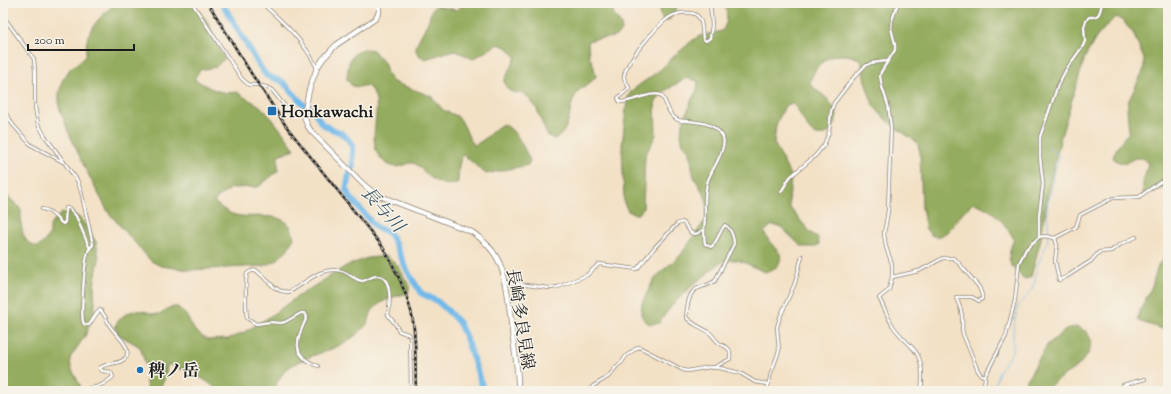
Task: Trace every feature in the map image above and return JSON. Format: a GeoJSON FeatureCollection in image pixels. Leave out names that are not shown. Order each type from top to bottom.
{"type":"FeatureCollection","features":[{"type":"Feature","properties":{"kind":"main road"},"geometry":{"type":"LineString","coordinates":[[304,115],[313,79],[317,68],[323,59],[336,45],[375,19],[379,12],[379,3]]}},
{"type":"Feature","properties":{"kind":"main road","name":"長崎多良見線"},"geometry":{"type":"LineString","coordinates":[[304,115],[307,126],[311,131],[368,189],[382,198],[465,229],[484,241],[496,255],[501,265],[505,280],[518,391]]}},
{"type":"Feature","properties":{"kind":"street"},"geometry":{"type":"LineString","coordinates":[[192,3],[242,80],[249,85],[258,85],[272,90],[288,110],[304,115]]}},
{"type":"Feature","properties":{"kind":"street"},"geometry":{"type":"LineString","coordinates":[[262,3],[298,39],[317,68]]}},
{"type":"Feature","properties":{"kind":"street"},"geometry":{"type":"LineString","coordinates":[[710,3],[712,25],[710,38],[706,41],[703,39],[700,18],[696,15],[686,12],[669,18],[657,28],[631,62],[624,77],[629,88],[618,98],[620,102],[626,102],[654,94],[661,94],[670,113],[675,118],[680,121],[708,124],[717,129],[723,137],[723,148],[705,189],[703,230],[705,244],[711,247],[715,244],[725,225],[728,227],[734,239],[734,244],[714,281],[692,292],[686,317],[709,333],[730,351],[730,359],[714,368]]}},
{"type":"Feature","properties":{"kind":"street"},"geometry":{"type":"LineString","coordinates":[[898,3],[891,28],[895,50],[880,76],[888,105],[891,127],[888,212],[884,234],[886,247],[892,264],[892,277],[889,290],[879,298],[892,325],[902,338],[913,347],[920,358],[922,373],[920,391]]}},
{"type":"Feature","properties":{"kind":"street"},"geometry":{"type":"LineString","coordinates":[[1039,237],[1039,215],[1043,184],[1040,157],[1040,137],[1058,84],[1085,41],[1084,27],[1086,21],[1089,17],[1095,17],[1098,15],[1102,3]]}},
{"type":"Feature","properties":{"kind":"street"},"geometry":{"type":"LineString","coordinates":[[3,16],[34,59],[35,107],[38,124],[77,180],[81,191],[93,245],[90,249],[86,264],[82,294],[83,322],[85,325],[89,325],[100,310],[104,314],[111,328],[124,342],[127,353],[126,358],[122,361],[110,363],[100,368],[102,371],[111,372],[113,377],[98,387],[89,388],[86,391]]}},
{"type":"Feature","properties":{"kind":"street"},"geometry":{"type":"LineString","coordinates":[[781,192],[790,177],[815,156],[824,145],[829,132],[831,111],[837,98],[854,77],[865,66],[871,63],[888,60]]}},
{"type":"Feature","properties":{"kind":"street"},"geometry":{"type":"LineString","coordinates":[[3,110],[13,125],[31,145],[64,162]]}},
{"type":"Feature","properties":{"kind":"street"},"geometry":{"type":"LineString","coordinates":[[981,391],[984,386],[985,376],[1006,336],[1014,300],[1019,263],[1026,249],[1039,237],[1045,236],[1055,238],[1076,227],[1080,215],[1105,201],[1113,198],[1139,197],[1168,178]]}},
{"type":"Feature","properties":{"kind":"street"},"geometry":{"type":"LineString","coordinates":[[42,209],[46,209],[52,213],[63,224],[65,222],[66,208],[69,208],[74,212],[90,249]]}},
{"type":"Feature","properties":{"kind":"street"},"geometry":{"type":"LineString","coordinates":[[505,280],[512,283],[549,288],[558,287],[587,275],[599,264],[636,269],[655,246],[677,224],[682,222],[684,223],[691,233],[696,234],[703,230]]}},
{"type":"Feature","properties":{"kind":"street"},"geometry":{"type":"LineString","coordinates":[[1055,238],[1055,261],[1059,280],[1091,261],[1099,252],[1111,251],[1121,244],[1136,238]]}},
{"type":"Feature","properties":{"kind":"street"},"geometry":{"type":"LineString","coordinates":[[767,391],[779,351],[777,327],[795,283],[802,256]]}},
{"type":"Feature","properties":{"kind":"street"},"geometry":{"type":"LineString","coordinates":[[892,277],[919,271],[943,258],[953,258],[957,261],[979,287],[982,295],[982,299],[979,301],[972,297],[956,297],[961,311],[961,328],[963,334],[978,370],[981,375],[985,376]]}},
{"type":"Feature","properties":{"kind":"street"},"geometry":{"type":"LineString","coordinates":[[318,366],[307,361],[301,354],[298,347],[297,340],[307,317],[304,313],[281,323],[270,322],[256,324],[247,318],[245,308],[246,280],[247,274],[251,271],[256,270],[281,291],[289,292],[317,274],[333,271],[342,271],[361,281],[374,276],[379,276],[385,281],[389,289],[390,305],[388,315],[399,331],[410,335],[411,391]]}},
{"type":"Feature","properties":{"kind":"street"},"geometry":{"type":"LineString","coordinates":[[589,391],[593,386],[608,377],[626,356],[638,347],[683,370],[687,371],[714,368],[732,370],[755,382],[768,384]]}},
{"type":"Feature","properties":{"kind":"street"},"geometry":{"type":"LineString","coordinates":[[1118,391],[1124,385],[1145,379]]}},
{"type":"Feature","properties":{"kind":"green space"},"geometry":{"type":"Polygon","coordinates":[[[113,3],[192,3],[211,28],[219,48],[225,58],[216,67],[200,70],[194,79],[220,92],[238,92],[261,107],[279,127],[295,149],[278,155],[278,171],[258,187],[232,188],[218,197],[214,202],[235,215],[264,216],[285,221],[290,226],[294,238],[287,250],[276,261],[264,266],[190,270],[161,266],[151,261],[108,212],[68,131],[59,107],[59,94],[62,81],[70,69],[86,56],[87,39],[92,28],[113,3]]]}},
{"type":"Feature","properties":{"kind":"green space"},"geometry":{"type":"Polygon","coordinates":[[[463,3],[616,3],[613,14],[621,24],[622,31],[614,37],[597,39],[588,42],[589,56],[596,76],[576,94],[572,103],[566,127],[559,136],[554,139],[547,135],[536,107],[524,93],[511,92],[507,88],[504,81],[516,57],[508,48],[498,44],[473,59],[454,50],[425,59],[416,51],[416,45],[428,22],[432,9],[436,6],[457,10],[463,3]]]}},
{"type":"Feature","properties":{"kind":"green space"},"geometry":{"type":"Polygon","coordinates":[[[660,3],[680,3],[669,20],[664,21],[660,15],[660,3]]]}},
{"type":"Feature","properties":{"kind":"green space"},"geometry":{"type":"Polygon","coordinates":[[[725,3],[1168,3],[1168,187],[1143,195],[1143,182],[1148,164],[1143,158],[1135,158],[1124,164],[1113,158],[1118,147],[1129,132],[1127,109],[1129,100],[1144,69],[1144,59],[1133,33],[1123,21],[1116,17],[1096,38],[1085,57],[1061,136],[1048,193],[1041,239],[1031,277],[1025,279],[1015,270],[1010,261],[1009,257],[1014,239],[997,216],[980,205],[973,203],[963,212],[946,233],[936,237],[931,235],[926,229],[922,208],[920,152],[917,142],[896,128],[883,117],[873,105],[865,81],[861,60],[845,55],[837,55],[823,62],[817,67],[810,83],[827,98],[832,104],[837,115],[831,130],[823,135],[813,133],[792,103],[785,106],[776,125],[774,143],[791,177],[790,208],[811,233],[818,238],[819,244],[815,247],[802,247],[781,227],[772,225],[764,232],[769,241],[781,255],[779,263],[776,267],[765,272],[737,260],[720,263],[679,298],[659,323],[650,324],[644,320],[641,314],[642,303],[653,281],[662,271],[680,256],[706,219],[707,202],[694,177],[691,156],[683,144],[681,135],[682,126],[697,90],[698,81],[686,78],[663,92],[655,103],[656,135],[645,156],[643,208],[639,214],[628,211],[624,203],[622,146],[627,100],[631,91],[660,70],[693,40],[700,36],[722,31],[727,21],[725,3]]]}},
{"type":"Feature","properties":{"kind":"green space"},"geometry":{"type":"Polygon","coordinates":[[[360,50],[373,50],[385,64],[387,74],[393,82],[431,96],[443,110],[457,116],[461,120],[470,140],[474,145],[482,141],[503,124],[508,127],[522,144],[530,160],[528,165],[486,174],[462,155],[459,165],[458,182],[449,185],[432,179],[415,164],[409,163],[395,167],[386,163],[380,157],[374,143],[376,109],[375,96],[367,85],[359,87],[352,86],[347,79],[350,60],[360,50]]]}},
{"type":"Feature","properties":{"kind":"green space"},"geometry":{"type":"Polygon","coordinates":[[[3,192],[21,209],[23,232],[25,238],[32,245],[38,247],[44,242],[50,234],[50,226],[53,221],[62,213],[72,213],[81,219],[96,242],[99,259],[94,285],[95,305],[93,316],[85,336],[70,358],[71,368],[83,391],[3,391],[3,192]]]}},
{"type":"Feature","properties":{"kind":"green space"},"geometry":{"type":"Polygon","coordinates":[[[387,256],[399,267],[410,286],[408,293],[388,299],[375,307],[366,326],[349,340],[291,366],[280,377],[274,391],[218,391],[201,378],[168,364],[165,378],[159,388],[149,390],[146,384],[146,366],[140,347],[118,334],[115,326],[123,316],[130,312],[145,311],[159,314],[169,308],[178,307],[186,315],[195,331],[207,340],[228,339],[243,333],[266,319],[297,297],[346,266],[368,258],[387,256]]]}},
{"type":"Feature","properties":{"kind":"green space"},"geometry":{"type":"Polygon","coordinates":[[[1168,257],[1168,329],[1163,329],[1138,321],[1138,315],[1152,286],[1158,265],[1163,259],[1168,257]]]}},
{"type":"Feature","properties":{"kind":"green space"},"geometry":{"type":"Polygon","coordinates":[[[1078,327],[1087,332],[1092,342],[1088,354],[1078,366],[1044,391],[1024,391],[1024,385],[1047,345],[1068,328],[1078,327]]]}},
{"type":"Feature","properties":{"kind":"waterway","name":"長与川"},"geometry":{"type":"LineString","coordinates":[[222,3],[267,76],[282,81],[304,105],[314,110],[321,123],[341,133],[352,145],[353,167],[349,175],[346,190],[372,223],[377,228],[386,231],[392,237],[408,272],[421,293],[437,301],[459,323],[466,338],[484,391]]}},
{"type":"Feature","properties":{"kind":"waterway"},"geometry":{"type":"LineString","coordinates":[[988,391],[995,384],[999,371],[1010,356],[1013,348],[1013,330],[1018,305],[1031,292],[1035,281],[1037,267],[1047,243],[1049,233],[1047,213],[1048,199],[1052,189],[1053,173],[1060,157],[1048,146]]}},
{"type":"Feature","properties":{"kind":"railway"},"geometry":{"type":"LineString","coordinates":[[208,3],[286,126],[382,246],[391,261],[406,294],[413,320],[416,391]]}},
{"type":"Feature","properties":{"kind":"place","name":"Honkawachi"},"geometry":{"type":"Point","coordinates":[272,111]}},
{"type":"Feature","properties":{"kind":"place","name":"稗ノ岳"},"geometry":{"type":"Point","coordinates":[140,370]}}]}
